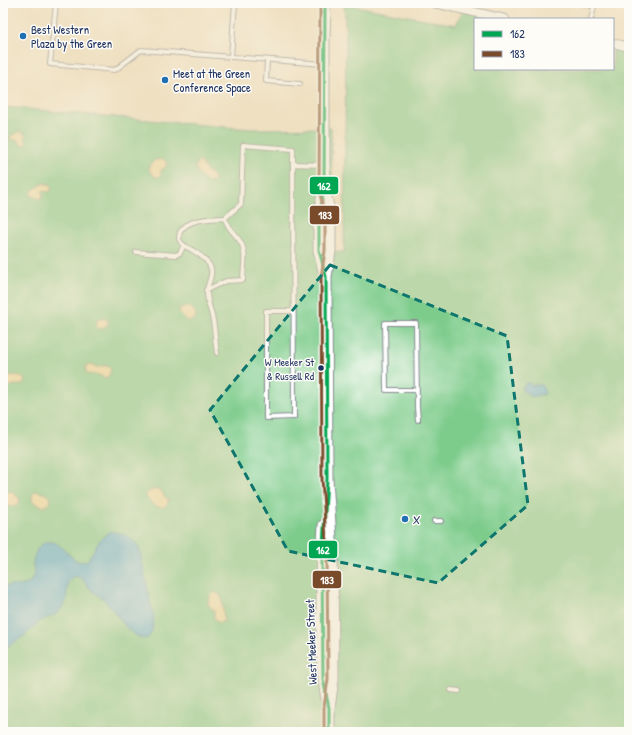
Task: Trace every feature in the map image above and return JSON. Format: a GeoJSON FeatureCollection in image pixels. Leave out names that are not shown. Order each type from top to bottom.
{"type":"FeatureCollection","features":[{"type":"Feature","properties":{"kind":"main road","name":"West Meeker Street"},"geometry":{"type":"LineString","coordinates":[[325,3],[323,64],[324,189],[319,216],[319,250],[326,277],[327,479],[332,554],[333,679],[329,708],[329,732]]}},
{"type":"Feature","properties":{"kind":"main road","name":"West Meeker Street"},"geometry":{"type":"LineString","coordinates":[[327,479],[322,562],[323,679],[329,708]]}},
{"type":"Feature","properties":{"kind":"street"},"geometry":{"type":"LineString","coordinates":[[434,3],[501,18]]}},
{"type":"Feature","properties":{"kind":"street"},"geometry":{"type":"LineString","coordinates":[[614,43],[629,46]]}},
{"type":"Feature","properties":{"kind":"lane"},"geometry":{"type":"LineString","coordinates":[[56,3],[50,64],[115,70],[141,50],[323,64]]}},
{"type":"Feature","properties":{"kind":"lane"},"geometry":{"type":"LineString","coordinates":[[231,57],[235,3]]}},
{"type":"Feature","properties":{"kind":"lane"},"geometry":{"type":"LineString","coordinates":[[580,3],[594,4],[591,18]]}},
{"type":"Feature","properties":{"kind":"lane"},"geometry":{"type":"LineString","coordinates":[[267,60],[266,81],[300,84]]}},
{"type":"Feature","properties":{"kind":"lane"},"geometry":{"type":"LineString","coordinates":[[217,353],[212,316],[208,306],[206,290],[211,281],[211,270],[208,264],[193,250],[180,241],[178,236],[181,230],[191,224],[205,219],[225,218],[241,204],[242,145],[293,149],[294,417],[266,418],[266,311],[293,311]]}},
{"type":"Feature","properties":{"kind":"lane"},"geometry":{"type":"LineString","coordinates":[[293,164],[324,165]]}},
{"type":"Feature","properties":{"kind":"lane"},"geometry":{"type":"LineString","coordinates":[[206,290],[226,281],[243,280],[244,251],[242,244],[226,224],[225,218]]}},
{"type":"Feature","properties":{"kind":"lane"},"geometry":{"type":"LineString","coordinates":[[136,252],[176,255],[180,253],[184,245]]}},
{"type":"Feature","properties":{"kind":"lane"},"geometry":{"type":"LineString","coordinates":[[417,390],[386,390],[385,324],[416,323],[418,420]]}},
{"type":"Feature","properties":{"kind":"lane"},"geometry":{"type":"LineString","coordinates":[[434,521],[441,521]]}},
{"type":"Feature","properties":{"kind":"lane"},"geometry":{"type":"LineString","coordinates":[[451,690],[459,691]]}},
{"type":"Feature","properties":{"kind":"highlighted area"},"geometry":{"type":"Polygon","coordinates":[[[330,265],[507,336],[528,505],[438,583],[288,551],[210,410],[330,265]]]}},
{"type":"Feature","properties":{"kind":"green space"},"geometry":{"type":"Polygon","coordinates":[[[3,3],[6,3],[3,55],[3,3]]]}},
{"type":"Feature","properties":{"kind":"green space"},"geometry":{"type":"Polygon","coordinates":[[[344,4],[456,25],[463,10],[500,18],[474,18],[474,70],[614,70],[614,43],[629,47],[629,732],[3,732],[3,107],[237,128],[331,128],[333,252],[344,252],[346,35],[344,4]]]}},
{"type":"Feature","properties":{"kind":"sand"},"geometry":{"type":"Polygon","coordinates":[[[20,131],[26,135],[26,145],[21,145],[18,140],[11,140],[10,138],[11,135],[20,131]]]}},
{"type":"Feature","properties":{"kind":"sand"},"geometry":{"type":"Polygon","coordinates":[[[163,159],[167,163],[165,168],[161,170],[161,175],[159,177],[155,177],[149,170],[149,166],[155,160],[163,159]]]}},
{"type":"Feature","properties":{"kind":"sand"},"geometry":{"type":"Polygon","coordinates":[[[198,161],[203,164],[215,179],[214,182],[208,183],[199,175],[195,167],[198,161]]]}},
{"type":"Feature","properties":{"kind":"sand"},"geometry":{"type":"Polygon","coordinates":[[[44,183],[49,185],[52,189],[51,191],[42,191],[43,196],[40,199],[30,195],[33,190],[44,183]]]}},
{"type":"Feature","properties":{"kind":"sand"},"geometry":{"type":"Polygon","coordinates":[[[185,306],[190,307],[195,311],[196,317],[194,320],[189,321],[179,313],[179,309],[185,306]]]}},
{"type":"Feature","properties":{"kind":"sand"},"geometry":{"type":"Polygon","coordinates":[[[105,318],[108,321],[108,325],[102,329],[97,328],[97,320],[105,318]]]}},
{"type":"Feature","properties":{"kind":"sand"},"geometry":{"type":"Polygon","coordinates":[[[90,364],[96,367],[109,367],[111,369],[109,376],[105,378],[99,375],[87,374],[85,368],[90,364]]]}},
{"type":"Feature","properties":{"kind":"sand"},"geometry":{"type":"Polygon","coordinates":[[[9,376],[20,376],[25,381],[22,385],[12,385],[3,393],[3,380],[9,376]]]}},
{"type":"Feature","properties":{"kind":"sand"},"geometry":{"type":"Polygon","coordinates":[[[158,489],[169,500],[164,507],[154,505],[146,497],[149,491],[158,489]]]}},
{"type":"Feature","properties":{"kind":"sand"},"geometry":{"type":"Polygon","coordinates":[[[11,491],[19,498],[20,502],[10,507],[3,505],[3,494],[11,491]]]}},
{"type":"Feature","properties":{"kind":"sand"},"geometry":{"type":"Polygon","coordinates":[[[36,491],[44,493],[51,498],[50,503],[44,507],[33,502],[32,496],[36,491]]]}},
{"type":"Feature","properties":{"kind":"sand"},"geometry":{"type":"Polygon","coordinates":[[[214,592],[220,595],[222,599],[224,620],[220,623],[214,619],[214,611],[208,604],[210,596],[214,592]]]}},
{"type":"Feature","properties":{"kind":"water"},"geometry":{"type":"Polygon","coordinates":[[[527,382],[531,385],[542,385],[545,394],[531,397],[521,389],[527,382]]]}},
{"type":"Feature","properties":{"kind":"water"},"geometry":{"type":"Polygon","coordinates":[[[109,532],[118,533],[130,538],[139,548],[154,619],[152,631],[149,637],[144,639],[132,633],[101,597],[90,589],[82,579],[74,576],[68,581],[66,601],[59,612],[40,621],[24,636],[3,649],[3,587],[24,585],[30,582],[34,573],[33,565],[36,551],[41,545],[46,542],[58,544],[72,557],[82,562],[88,560],[100,540],[109,532]]]}},
{"type":"Feature","properties":{"kind":"transit line","name":"183"},"geometry":{"type":"LineString","coordinates":[[320,3],[319,189],[325,217],[325,251],[321,277],[322,479],[327,554],[328,679],[324,707],[324,732]]}},
{"type":"Feature","properties":{"kind":"transit line","name":"162"},"geometry":{"type":"LineString","coordinates":[[325,3],[324,189],[319,216],[319,250],[326,277],[327,479],[322,562],[323,679],[329,708],[329,732]]}},
{"type":"Feature","properties":{"kind":"place","name":"Best Western Plaza by the Green"},"geometry":{"type":"Point","coordinates":[23,36]}},
{"type":"Feature","properties":{"kind":"place","name":"Meet at the Green Conference Space"},"geometry":{"type":"Point","coordinates":[165,80]}},
{"type":"Feature","properties":{"kind":"place","name":"W Meeker St & Russell Rd"},"geometry":{"type":"Point","coordinates":[321,368]}},
{"type":"Feature","properties":{"kind":"place","name":"X"},"geometry":{"type":"Point","coordinates":[405,519]}}]}
